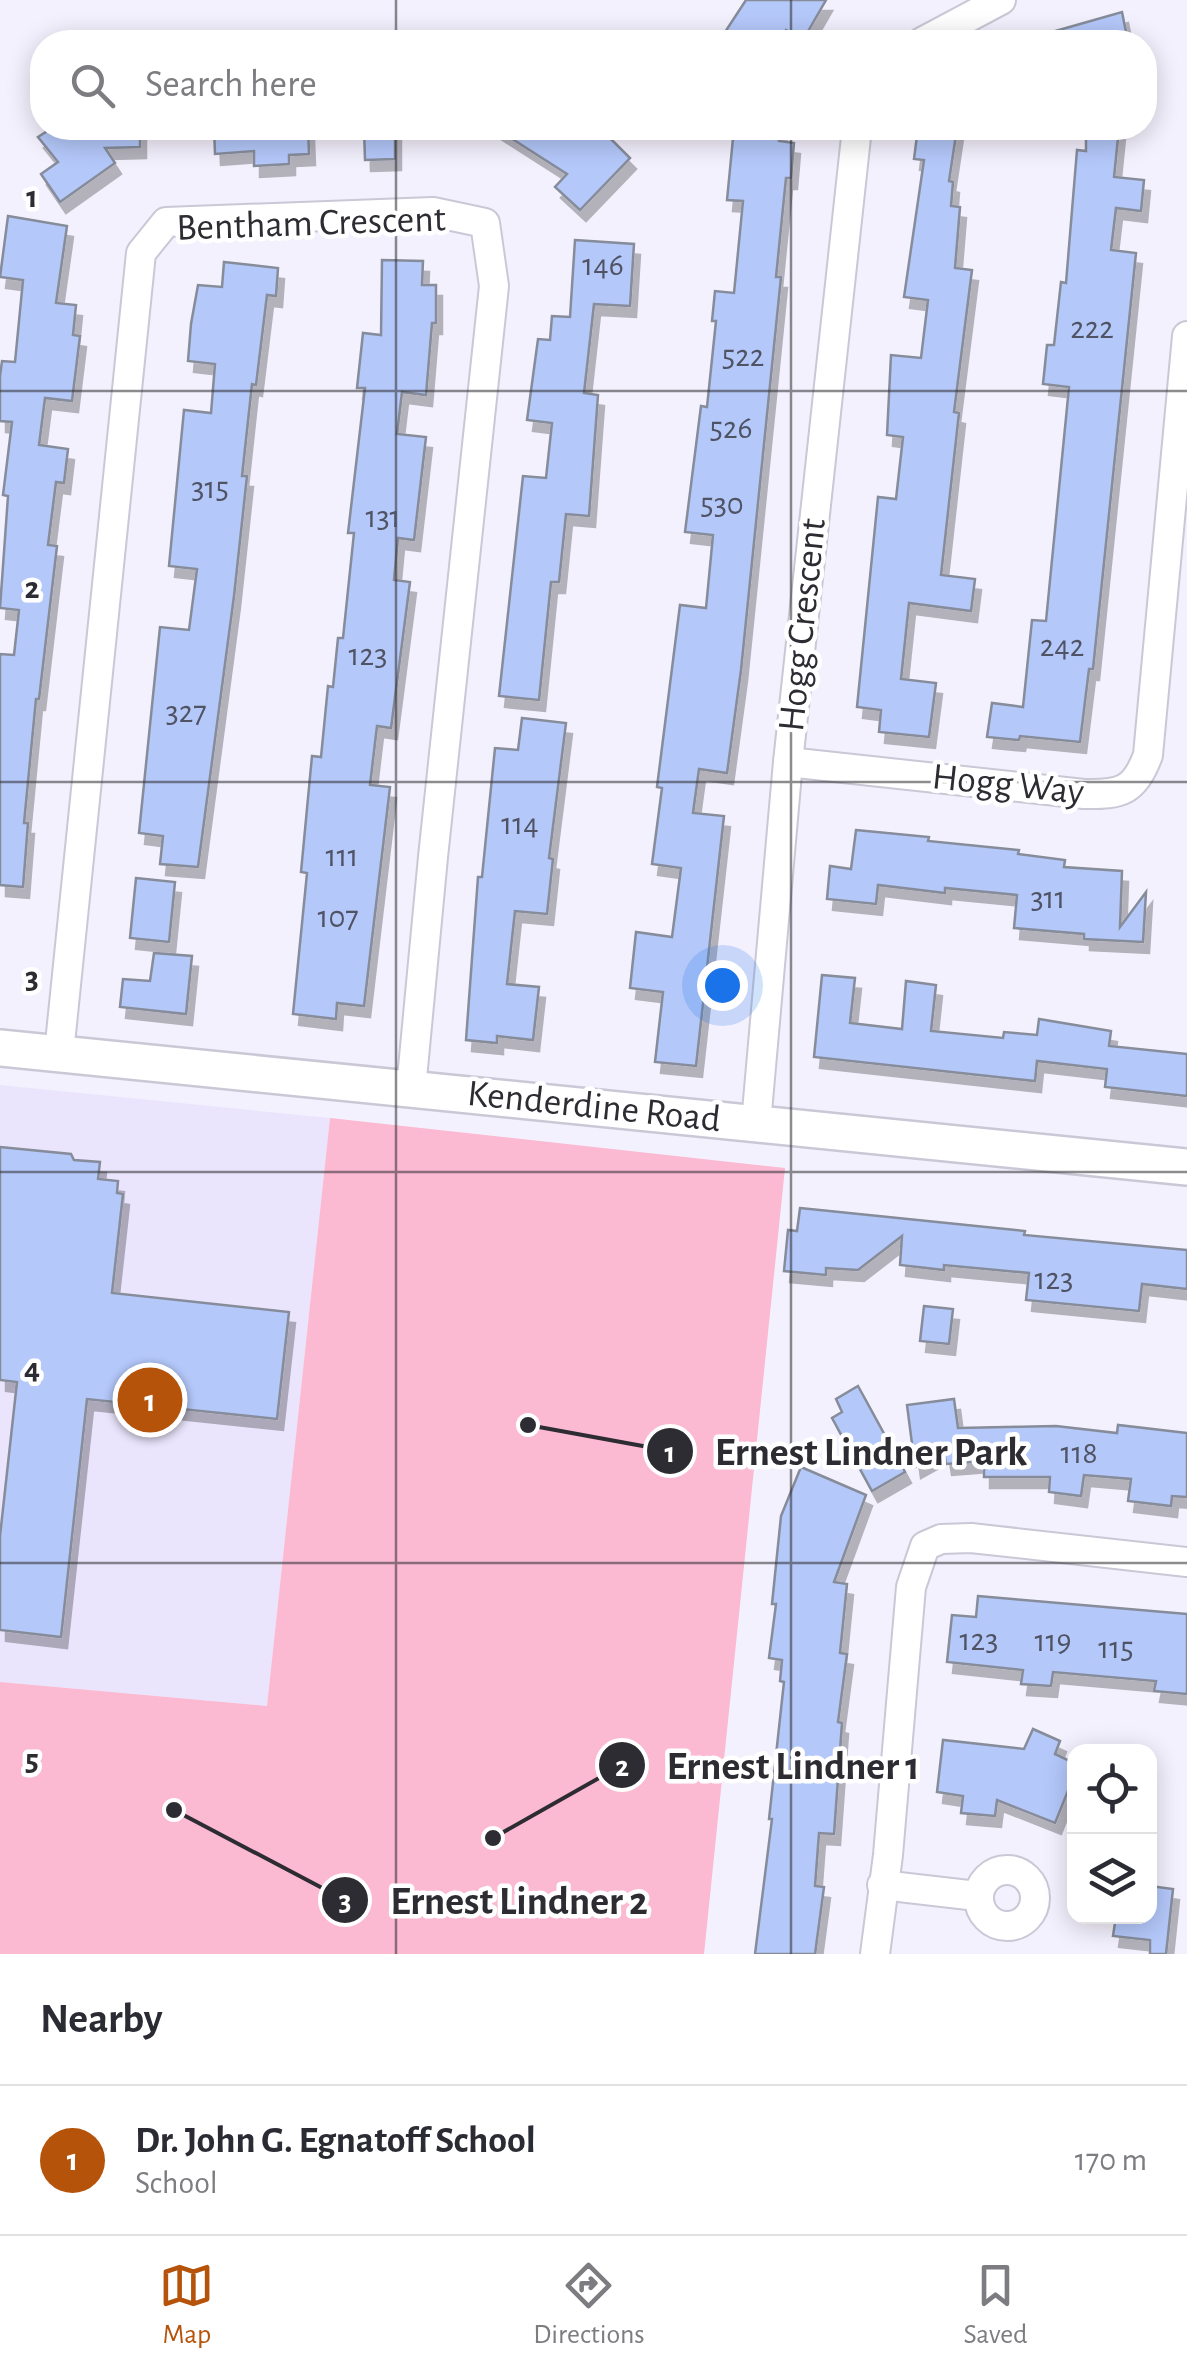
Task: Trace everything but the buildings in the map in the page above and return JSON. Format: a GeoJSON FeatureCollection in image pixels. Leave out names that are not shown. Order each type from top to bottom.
{"type":"FeatureCollection","features":[{"type":"Feature","properties":{"kind":"street"},"geometry":{"type":"LineString","coordinates":[[945,30],[1001,0]]}},
{"type":"Feature","properties":{"kind":"street","name":"Hogg Crescent"},"geometry":{"type":"LineString","coordinates":[[756,1123],[788,762],[856,140]]}},
{"type":"Feature","properties":{"kind":"street","name":"Bentham Crescent"},"geometry":{"type":"LineString","coordinates":[[59,1052],[141,253],[166,222],[433,212],[484,223],[494,286],[432,857],[412,1089]]}},
{"type":"Feature","properties":{"kind":"street","name":"Hogg Way"},"geometry":{"type":"LineString","coordinates":[[788,762],[1084,794],[1109,794],[1128,788],[1140,778],[1148,755],[1187,336]]}},
{"type":"Feature","properties":{"kind":"street","name":"Kenderdine Road"},"geometry":{"type":"LineString","coordinates":[[0,1048],[1187,1167]]}},
{"type":"Feature","properties":{"kind":"street"},"geometry":{"type":"LineString","coordinates":[[875,1954],[888,1855],[911,1587],[925,1546],[941,1538],[971,1538],[1187,1562]]}},
{"type":"Feature","properties":{"kind":"street"},"geometry":{"type":"LineString","coordinates":[[882,1885],[977,1896]]}},
{"type":"Feature","properties":{"kind":"shaded area"},"geometry":{"type":"Polygon","coordinates":[[[0,1085],[330,1118],[267,1706],[0,1682],[0,1085]]]}},
{"type":"Feature","properties":{"kind":"shaded area"},"geometry":{"type":"Polygon","coordinates":[[[330,1118],[785,1168],[704,1954],[0,1954],[0,1682],[267,1706],[330,1118]]]}},
{"type":"Feature","properties":{"kind":"place","name":"Dr. John G. Egnatoff School"},"geometry":{"type":"Point","coordinates":[150,1400]}},
{"type":"Feature","properties":{"kind":"place","name":"Ernest Lindner Park"},"geometry":{"type":"Point","coordinates":[528,1425]}},
{"type":"Feature","properties":{"kind":"place","name":"Ernest Lindner 2"},"geometry":{"type":"Point","coordinates":[174,1810]}},
{"type":"Feature","properties":{"kind":"place","name":"Ernest Lindner 1"},"geometry":{"type":"Point","coordinates":[493,1838]}}]}
